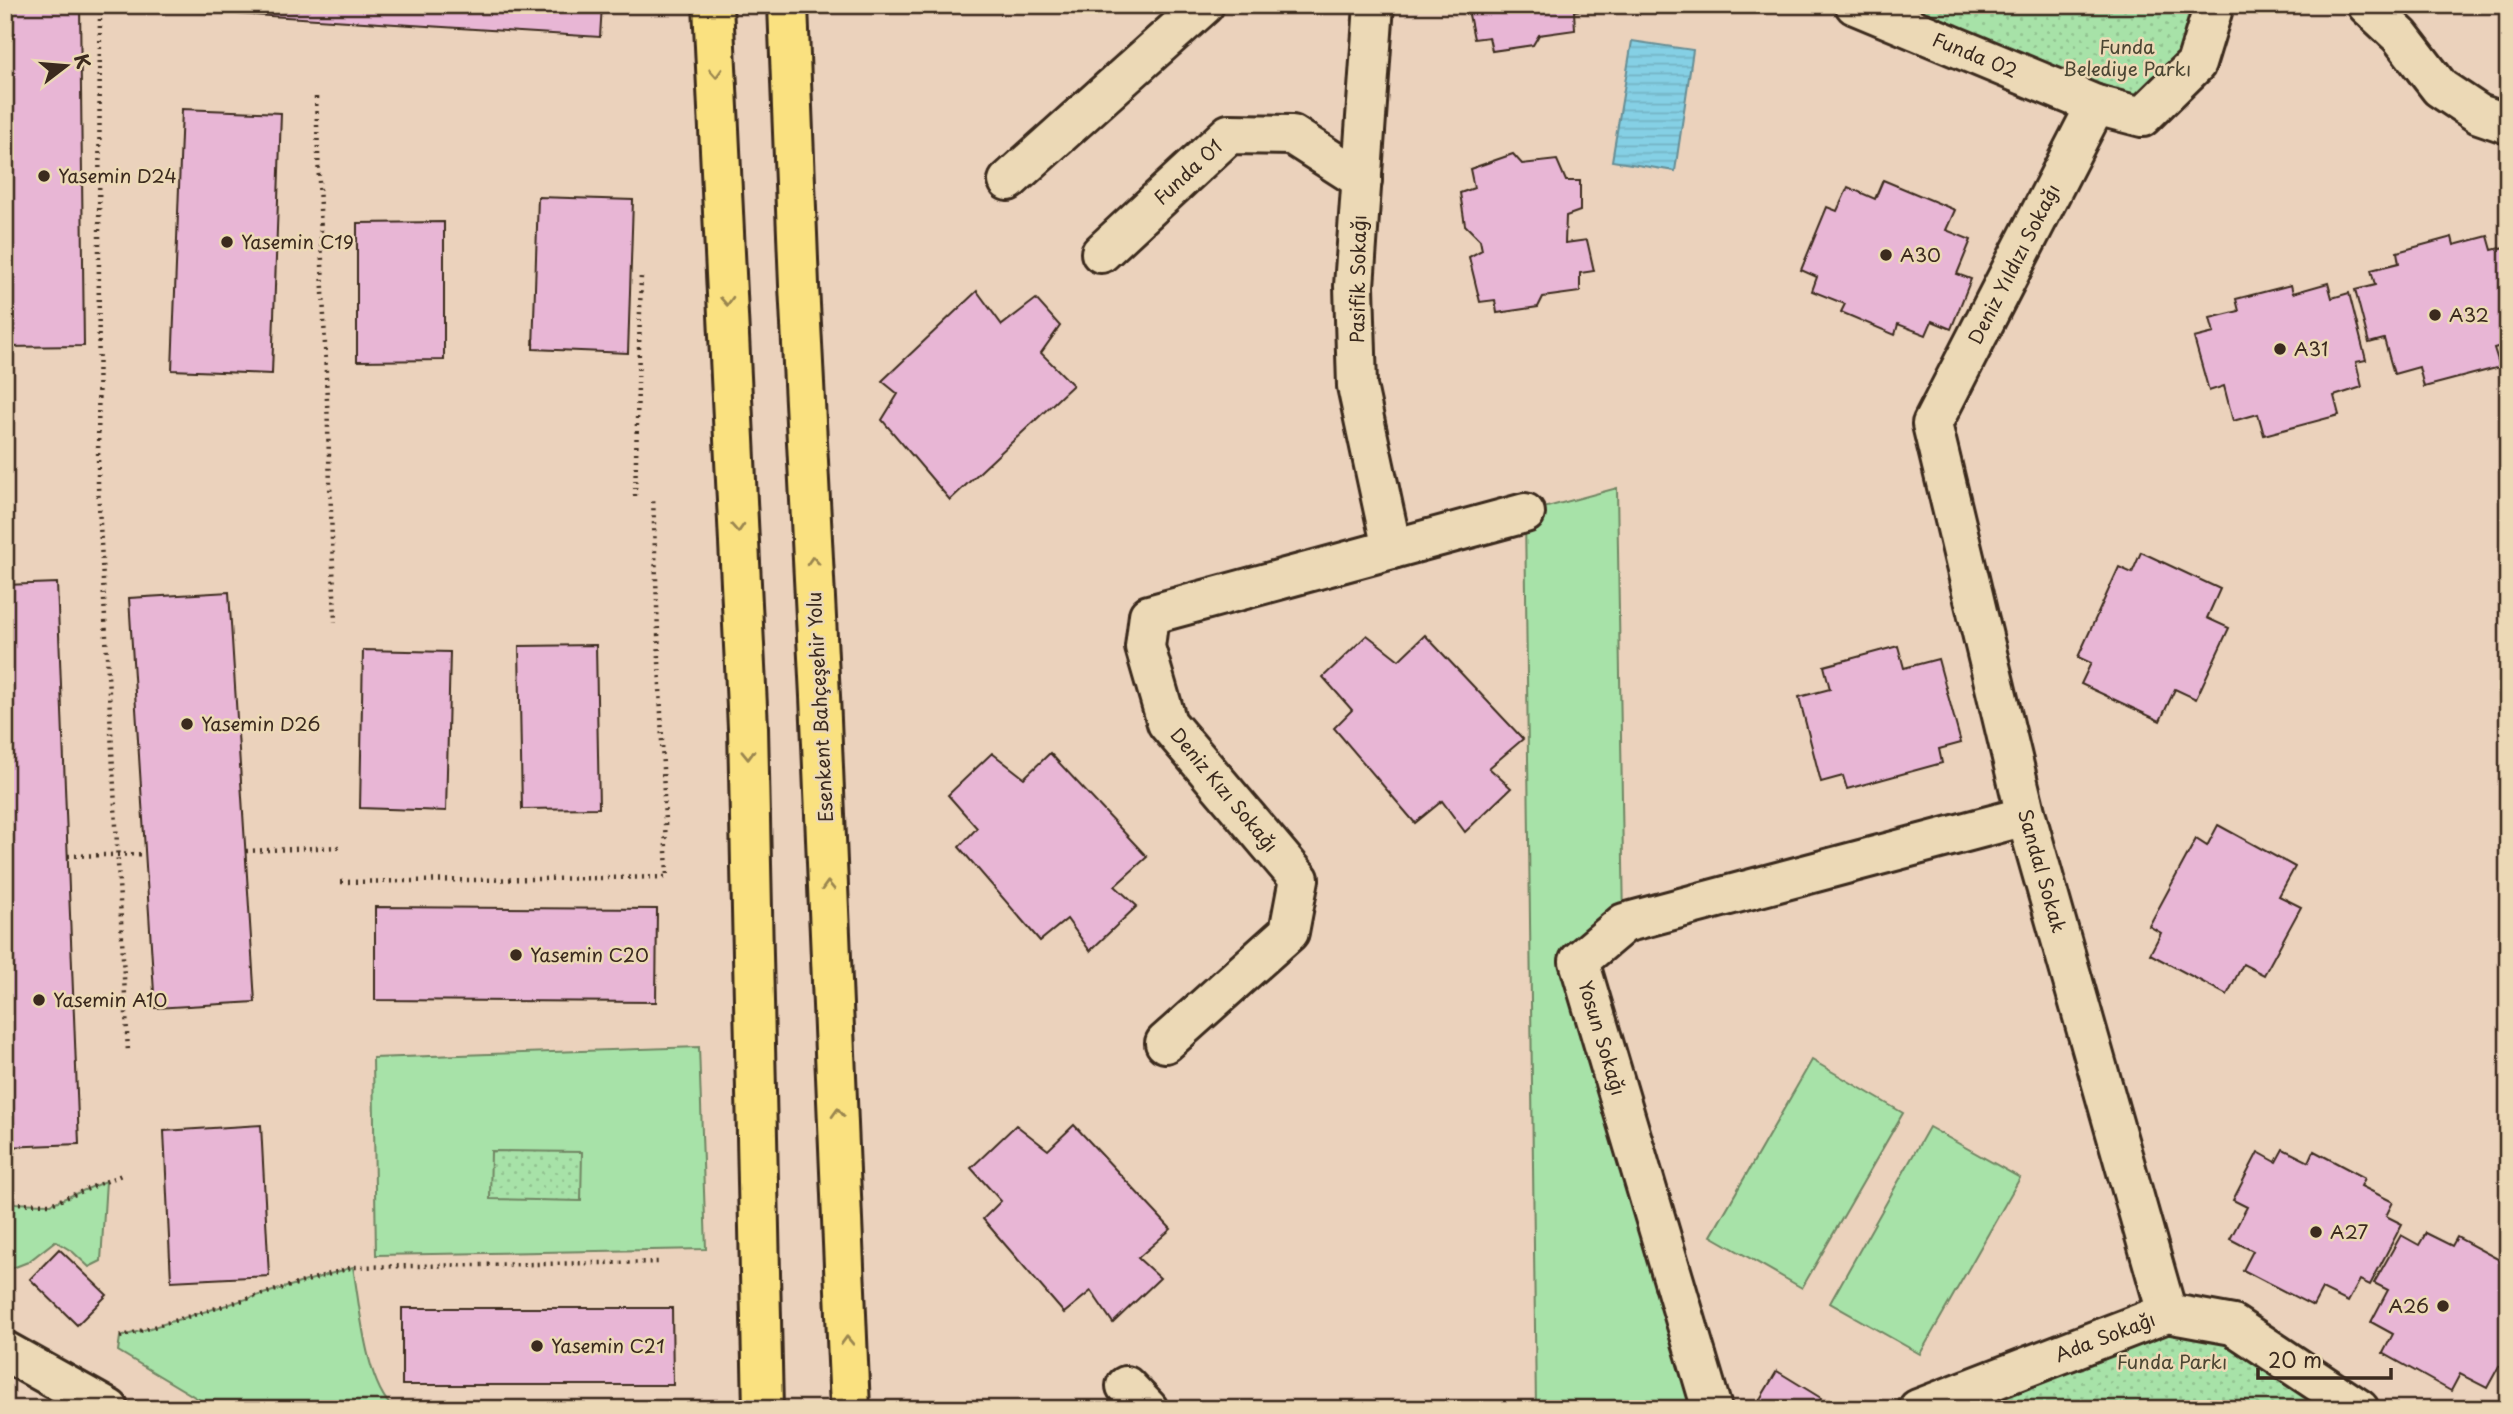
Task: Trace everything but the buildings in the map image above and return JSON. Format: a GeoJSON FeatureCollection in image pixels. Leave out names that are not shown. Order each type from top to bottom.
{"type":"FeatureCollection","features":[{"type":"Feature","properties":{"kind":"main road"},"geometry":{"type":"LineString","coordinates":[[713,5],[748,728],[763,1409]]}},
{"type":"Feature","properties":{"kind":"main road","name":"Esenkent Bahçeşehir Yolu"},"geometry":{"type":"LineString","coordinates":[[788,5],[850,1409]]}},
{"type":"Feature","properties":{"kind":"street"},"geometry":{"type":"LineString","coordinates":[[1008,181],[1204,5]]}},
{"type":"Feature","properties":{"kind":"street","name":"Pasifik Sokağı"},"geometry":{"type":"LineString","coordinates":[[1374,5],[1354,286],[1357,386],[1392,549]]}},
{"type":"Feature","properties":{"kind":"street","name":"Funda 02"},"geometry":{"type":"LineString","coordinates":[[1855,5],[2096,104],[2142,117],[2196,64],[2214,5]]}},
{"type":"Feature","properties":{"kind":"street"},"geometry":{"type":"LineString","coordinates":[[2367,5],[2400,36],[2440,88],[2479,114],[2508,124]]}},
{"type":"Feature","properties":{"kind":"street","name":"Deniz Yıldızı Sokağı"},"geometry":{"type":"LineString","coordinates":[[1932,424],[2096,104]]}},
{"type":"Feature","properties":{"kind":"street","name":"Funda 01"},"geometry":{"type":"LineString","coordinates":[[1101,253],[1230,134],[1292,135],[1362,180]]}},
{"type":"Feature","properties":{"kind":"street","name":"Sandal Sokak"},"geometry":{"type":"LineString","coordinates":[[1932,424],[2026,816],[2167,1313]]}},
{"type":"Feature","properties":{"kind":"street","name":"Deniz Kızı Sokağı"},"geometry":{"type":"LineString","coordinates":[[1165,1043],[1289,932],[1299,878],[1167,723],[1145,647],[1149,615],[1525,513]]}},
{"type":"Feature","properties":{"kind":"street","name":"Yosun Sokağı"},"geometry":{"type":"LineString","coordinates":[[1712,1409],[1579,961],[1624,923],[2026,816]]}},
{"type":"Feature","properties":{"kind":"street","name":"Ada Sokağı"},"geometry":{"type":"LineString","coordinates":[[1918,1409],[2167,1313],[2233,1325],[2358,1409]]}},
{"type":"Feature","properties":{"kind":"street"},"geometry":{"type":"LineString","coordinates":[[5,1351],[109,1409]]}},
{"type":"Feature","properties":{"kind":"path"},"geometry":{"type":"LineString","coordinates":[[100,5],[98,486],[128,1052]]}},
{"type":"Feature","properties":{"kind":"path"},"geometry":{"type":"LineString","coordinates":[[316,97],[335,622]]}},
{"type":"Feature","properties":{"kind":"path"},"geometry":{"type":"LineString","coordinates":[[635,496],[641,274]]}},
{"type":"Feature","properties":{"kind":"path"},"geometry":{"type":"LineString","coordinates":[[341,882],[667,877],[653,497]]}},
{"type":"Feature","properties":{"kind":"path"},"geometry":{"type":"LineString","coordinates":[[246,851],[340,847]]}},
{"type":"Feature","properties":{"kind":"path"},"geometry":{"type":"LineString","coordinates":[[68,856],[145,854]]}},
{"type":"Feature","properties":{"kind":"path"},"geometry":{"type":"LineString","coordinates":[[5,1203],[51,1204],[124,1174]]}},
{"type":"Feature","properties":{"kind":"path"},"geometry":{"type":"LineString","coordinates":[[120,1337],[353,1267],[662,1262]]}},
{"type":"Feature","properties":{"kind":"green space","name":"Funda Belediye Parkı"},"geometry":{"type":"Polygon","coordinates":[[[1855,5],[2214,5],[2142,117],[1855,5]]]}},
{"type":"Feature","properties":{"kind":"green space"},"geometry":{"type":"Polygon","coordinates":[[[1617,488],[1624,923],[1579,962],[1712,1409],[1536,1409],[1525,513],[1617,488]]]}},
{"type":"Feature","properties":{"kind":"green space"},"geometry":{"type":"Polygon","coordinates":[[[699,1047],[706,1249],[376,1255],[373,1058],[699,1047]]]}},
{"type":"Feature","properties":{"kind":"green space"},"geometry":{"type":"Polygon","coordinates":[[[1812,1060],[1903,1113],[1802,1288],[1711,1236],[1812,1060]]]}},
{"type":"Feature","properties":{"kind":"green space"},"geometry":{"type":"Polygon","coordinates":[[[1929,1127],[2020,1178],[1920,1354],[1830,1303],[1929,1127]]]}},
{"type":"Feature","properties":{"kind":"green space"},"geometry":{"type":"Polygon","coordinates":[[[491,1151],[582,1152],[581,1201],[490,1199],[491,1151]]]}},
{"type":"Feature","properties":{"kind":"green space"},"geometry":{"type":"Polygon","coordinates":[[[106,1181],[101,1261],[89,1267],[73,1252],[55,1241],[28,1262],[5,1271],[5,1203],[51,1204],[106,1181]]]}},
{"type":"Feature","properties":{"kind":"green space"},"geometry":{"type":"Polygon","coordinates":[[[353,1267],[370,1363],[384,1397],[394,1409],[215,1409],[118,1351],[120,1337],[353,1267]]]}},
{"type":"Feature","properties":{"kind":"green space","name":"Funda Parkı"},"geometry":{"type":"Polygon","coordinates":[[[2167,1313],[2359,1409],[1918,1409],[2167,1313]]]}},
{"type":"Feature","properties":{"kind":"water"},"geometry":{"type":"Polygon","coordinates":[[[1632,41],[1693,50],[1675,171],[1612,161],[1632,41]]]}},
{"type":"Feature","properties":{"kind":"place","name":"Yasemin D24"},"geometry":{"type":"Point","coordinates":[44,176]}},
{"type":"Feature","properties":{"kind":"place","name":"Yasemin C19"},"geometry":{"type":"Point","coordinates":[227,242]}},
{"type":"Feature","properties":{"kind":"place","name":"A30"},"geometry":{"type":"Point","coordinates":[1886,255]}},
{"type":"Feature","properties":{"kind":"place","name":"A32"},"geometry":{"type":"Point","coordinates":[2435,315]}},
{"type":"Feature","properties":{"kind":"place","name":"A31"},"geometry":{"type":"Point","coordinates":[2280,349]}},
{"type":"Feature","properties":{"kind":"place","name":"Yasemin D26"},"geometry":{"type":"Point","coordinates":[187,724]}},
{"type":"Feature","properties":{"kind":"place","name":"Yasemin C20"},"geometry":{"type":"Point","coordinates":[516,955]}},
{"type":"Feature","properties":{"kind":"place","name":"Yasemin A10"},"geometry":{"type":"Point","coordinates":[39,1000]}},
{"type":"Feature","properties":{"kind":"place","name":"A27"},"geometry":{"type":"Point","coordinates":[2316,1232]}},
{"type":"Feature","properties":{"kind":"place","name":"A26"},"geometry":{"type":"Point","coordinates":[2443,1306]}},
{"type":"Feature","properties":{"kind":"place","name":"Yasemin C21"},"geometry":{"type":"Point","coordinates":[537,1346]}}]}
